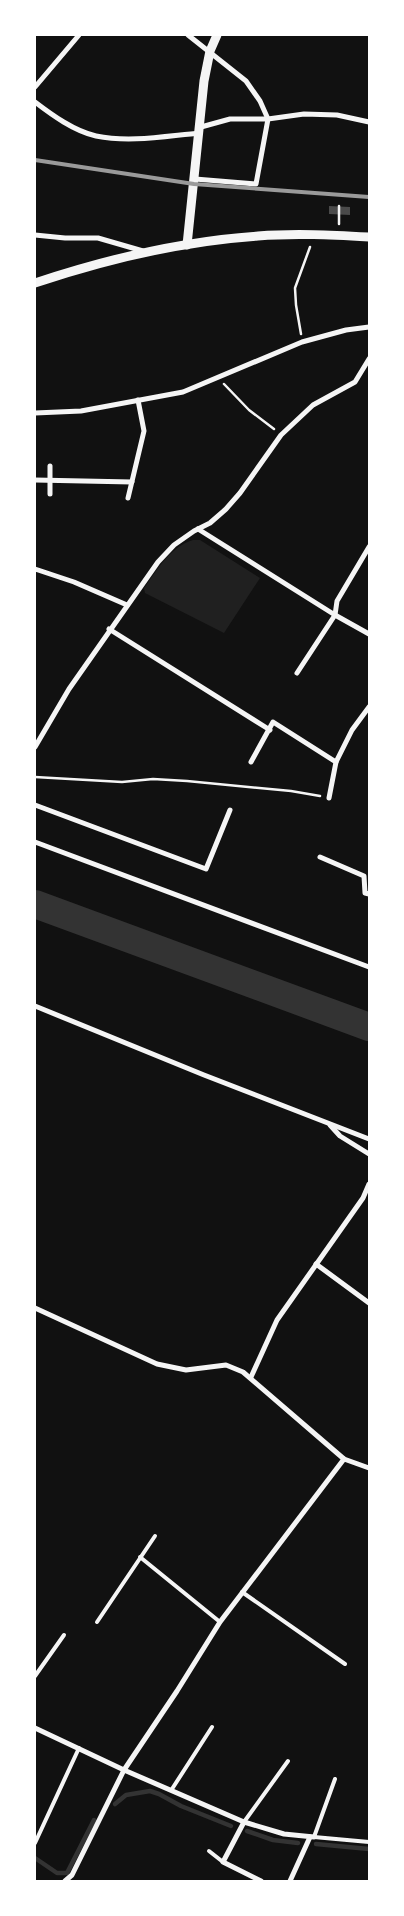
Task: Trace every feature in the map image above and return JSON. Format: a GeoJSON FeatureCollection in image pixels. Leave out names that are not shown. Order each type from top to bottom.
{"type":"FeatureCollection","features":[{"type":"Feature","properties":{"kind":"street"},"geometry":{"type":"LineString","coordinates":[[35,87],[79,35]]}},
{"type":"Feature","properties":{"kind":"street"},"geometry":{"type":"LineString","coordinates":[[188,35],[246,81],[260,101],[268,119],[256,184],[195,179]]}},
{"type":"Feature","properties":{"kind":"street"},"geometry":{"type":"LineString","coordinates":[[187,245],[204,81],[210,52],[217,35]]}},
{"type":"Feature","properties":{"kind":"street"},"geometry":{"type":"LineString","coordinates":[[35,102],[72,126],[94,135],[124,139],[200,130],[230,119],[268,119],[304,114],[337,115],[369,122]]}},
{"type":"Feature","properties":{"kind":"street"},"geometry":{"type":"LineString","coordinates":[[35,235],[65,238],[98,238],[148,252]]}},
{"type":"Feature","properties":{"kind":"street"},"geometry":{"type":"LineString","coordinates":[[35,283],[80,268],[148,252],[259,235],[369,237]]}},
{"type":"Feature","properties":{"kind":"street"},"geometry":{"type":"LineString","coordinates":[[35,414],[81,411],[183,392],[302,342],[369,326]]}},
{"type":"Feature","properties":{"kind":"street"},"geometry":{"type":"LineString","coordinates":[[35,747],[37,739],[109,629],[158,562],[174,545],[210,523],[240,494],[281,435],[313,405],[355,382],[369,359]]}},
{"type":"Feature","properties":{"kind":"street"},"geometry":{"type":"LineString","coordinates":[[128,498],[144,431],[138,400]]}},
{"type":"Feature","properties":{"kind":"street"},"geometry":{"type":"LineString","coordinates":[[50,466],[50,494]]}},
{"type":"Feature","properties":{"kind":"street"},"geometry":{"type":"LineString","coordinates":[[35,480],[132,482]]}},
{"type":"Feature","properties":{"kind":"street"},"geometry":{"type":"LineString","coordinates":[[198,529],[335,615],[369,634]]}},
{"type":"Feature","properties":{"kind":"street"},"geometry":{"type":"LineString","coordinates":[[296,673],[335,615],[337,601],[369,547]]}},
{"type":"Feature","properties":{"kind":"street"},"geometry":{"type":"LineString","coordinates":[[35,569],[74,582],[127,604]]}},
{"type":"Feature","properties":{"kind":"street"},"geometry":{"type":"LineString","coordinates":[[109,629],[270,730]]}},
{"type":"Feature","properties":{"kind":"street"},"geometry":{"type":"LineString","coordinates":[[329,798],[336,762],[352,730],[369,707]]}},
{"type":"Feature","properties":{"kind":"street"},"geometry":{"type":"LineString","coordinates":[[251,762],[274,722],[336,762]]}},
{"type":"Feature","properties":{"kind":"street"},"geometry":{"type":"LineString","coordinates":[[35,805],[206,869],[230,810]]}},
{"type":"Feature","properties":{"kind":"street"},"geometry":{"type":"LineString","coordinates":[[35,842],[369,967]]}},
{"type":"Feature","properties":{"kind":"street"},"geometry":{"type":"LineString","coordinates":[[320,857],[364,876],[365,893],[369,894]]}},
{"type":"Feature","properties":{"kind":"street"},"geometry":{"type":"LineString","coordinates":[[35,1006],[204,1075],[369,1139]]}},
{"type":"Feature","properties":{"kind":"street"},"geometry":{"type":"LineString","coordinates":[[329,1123],[340,1136],[369,1154]]}},
{"type":"Feature","properties":{"kind":"street"},"geometry":{"type":"LineString","coordinates":[[251,1377],[277,1320],[362,1198],[369,1184]]}},
{"type":"Feature","properties":{"kind":"street"},"geometry":{"type":"LineString","coordinates":[[316,1264],[369,1304]]}},
{"type":"Feature","properties":{"kind":"street"},"geometry":{"type":"LineString","coordinates":[[35,1308],[157,1364],[186,1370],[226,1365],[243,1372],[344,1459],[369,1468]]}},
{"type":"Feature","properties":{"kind":"street"},"geometry":{"type":"LineString","coordinates":[[65,1881],[72,1875],[124,1770],[220,1622],[344,1459]]}},
{"type":"Feature","properties":{"kind":"street"},"geometry":{"type":"LineString","coordinates":[[35,1728],[124,1770],[172,1789],[244,1822],[284,1834],[312,1837],[290,1881]]}},
{"type":"Feature","properties":{"kind":"street"},"geometry":{"type":"LineString","coordinates":[[244,1822],[223,1862],[261,1881]]}},
{"type":"Feature","properties":{"kind":"lane"},"geometry":{"type":"LineString","coordinates":[[96,1622],[155,1536]]}},
{"type":"Feature","properties":{"kind":"lane"},"geometry":{"type":"LineString","coordinates":[[140,1557],[220,1622]]}},
{"type":"Feature","properties":{"kind":"lane"},"geometry":{"type":"LineString","coordinates":[[242,1592],[345,1664]]}},
{"type":"Feature","properties":{"kind":"lane"},"geometry":{"type":"LineString","coordinates":[[35,1676],[64,1635]]}},
{"type":"Feature","properties":{"kind":"lane"},"geometry":{"type":"LineString","coordinates":[[172,1789],[212,1727]]}},
{"type":"Feature","properties":{"kind":"lane"},"geometry":{"type":"LineString","coordinates":[[35,1843],[79,1748]]}},
{"type":"Feature","properties":{"kind":"lane"},"geometry":{"type":"LineString","coordinates":[[244,1822],[288,1761]]}},
{"type":"Feature","properties":{"kind":"lane"},"geometry":{"type":"LineString","coordinates":[[335,1779],[312,1837],[369,1842]]}},
{"type":"Feature","properties":{"kind":"lane"},"geometry":{"type":"LineString","coordinates":[[209,1851],[223,1862]]}},
{"type":"Feature","properties":{"kind":"path"},"geometry":{"type":"LineString","coordinates":[[339,214],[340,206]]}},
{"type":"Feature","properties":{"kind":"path"},"geometry":{"type":"LineString","coordinates":[[302,342],[295,288],[314,235]]}},
{"type":"Feature","properties":{"kind":"path"},"geometry":{"type":"LineString","coordinates":[[219,378],[228,390],[249,410],[281,435]]}},
{"type":"Feature","properties":{"kind":"path"},"geometry":{"type":"LineString","coordinates":[[35,777],[122,782],[152,779],[187,781],[329,798]]}},
{"type":"Feature","properties":{"kind":"shaded area"},"geometry":{"type":"Polygon","coordinates":[[[193,540],[200,540],[260,578],[224,633],[145,593],[144,588],[171,553],[193,540]]]}},
{"type":"Feature","properties":{"kind":"building"},"geometry":{"type":"Polygon","coordinates":[[[329,206],[350,207],[350,215],[329,214],[329,206]]]}},
{"type":"Feature","properties":{"kind":"waterway"},"geometry":{"type":"LineString","coordinates":[[35,904],[369,1027]]}},
{"type":"Feature","properties":{"kind":"waterway"},"geometry":{"type":"LineString","coordinates":[[115,1804],[126,1795],[150,1791],[231,1826]]}},
{"type":"Feature","properties":{"kind":"waterway"},"geometry":{"type":"LineString","coordinates":[[35,1858],[57,1873],[67,1873],[94,1820]]}},
{"type":"Feature","properties":{"kind":"waterway"},"geometry":{"type":"LineString","coordinates":[[247,1831],[273,1840],[298,1843]]}},
{"type":"Feature","properties":{"kind":"waterway"},"geometry":{"type":"LineString","coordinates":[[316,1844],[369,1849]]}},
{"type":"Feature","properties":{"kind":"railway"},"geometry":{"type":"LineString","coordinates":[[35,160],[194,184],[369,197]]}}]}
